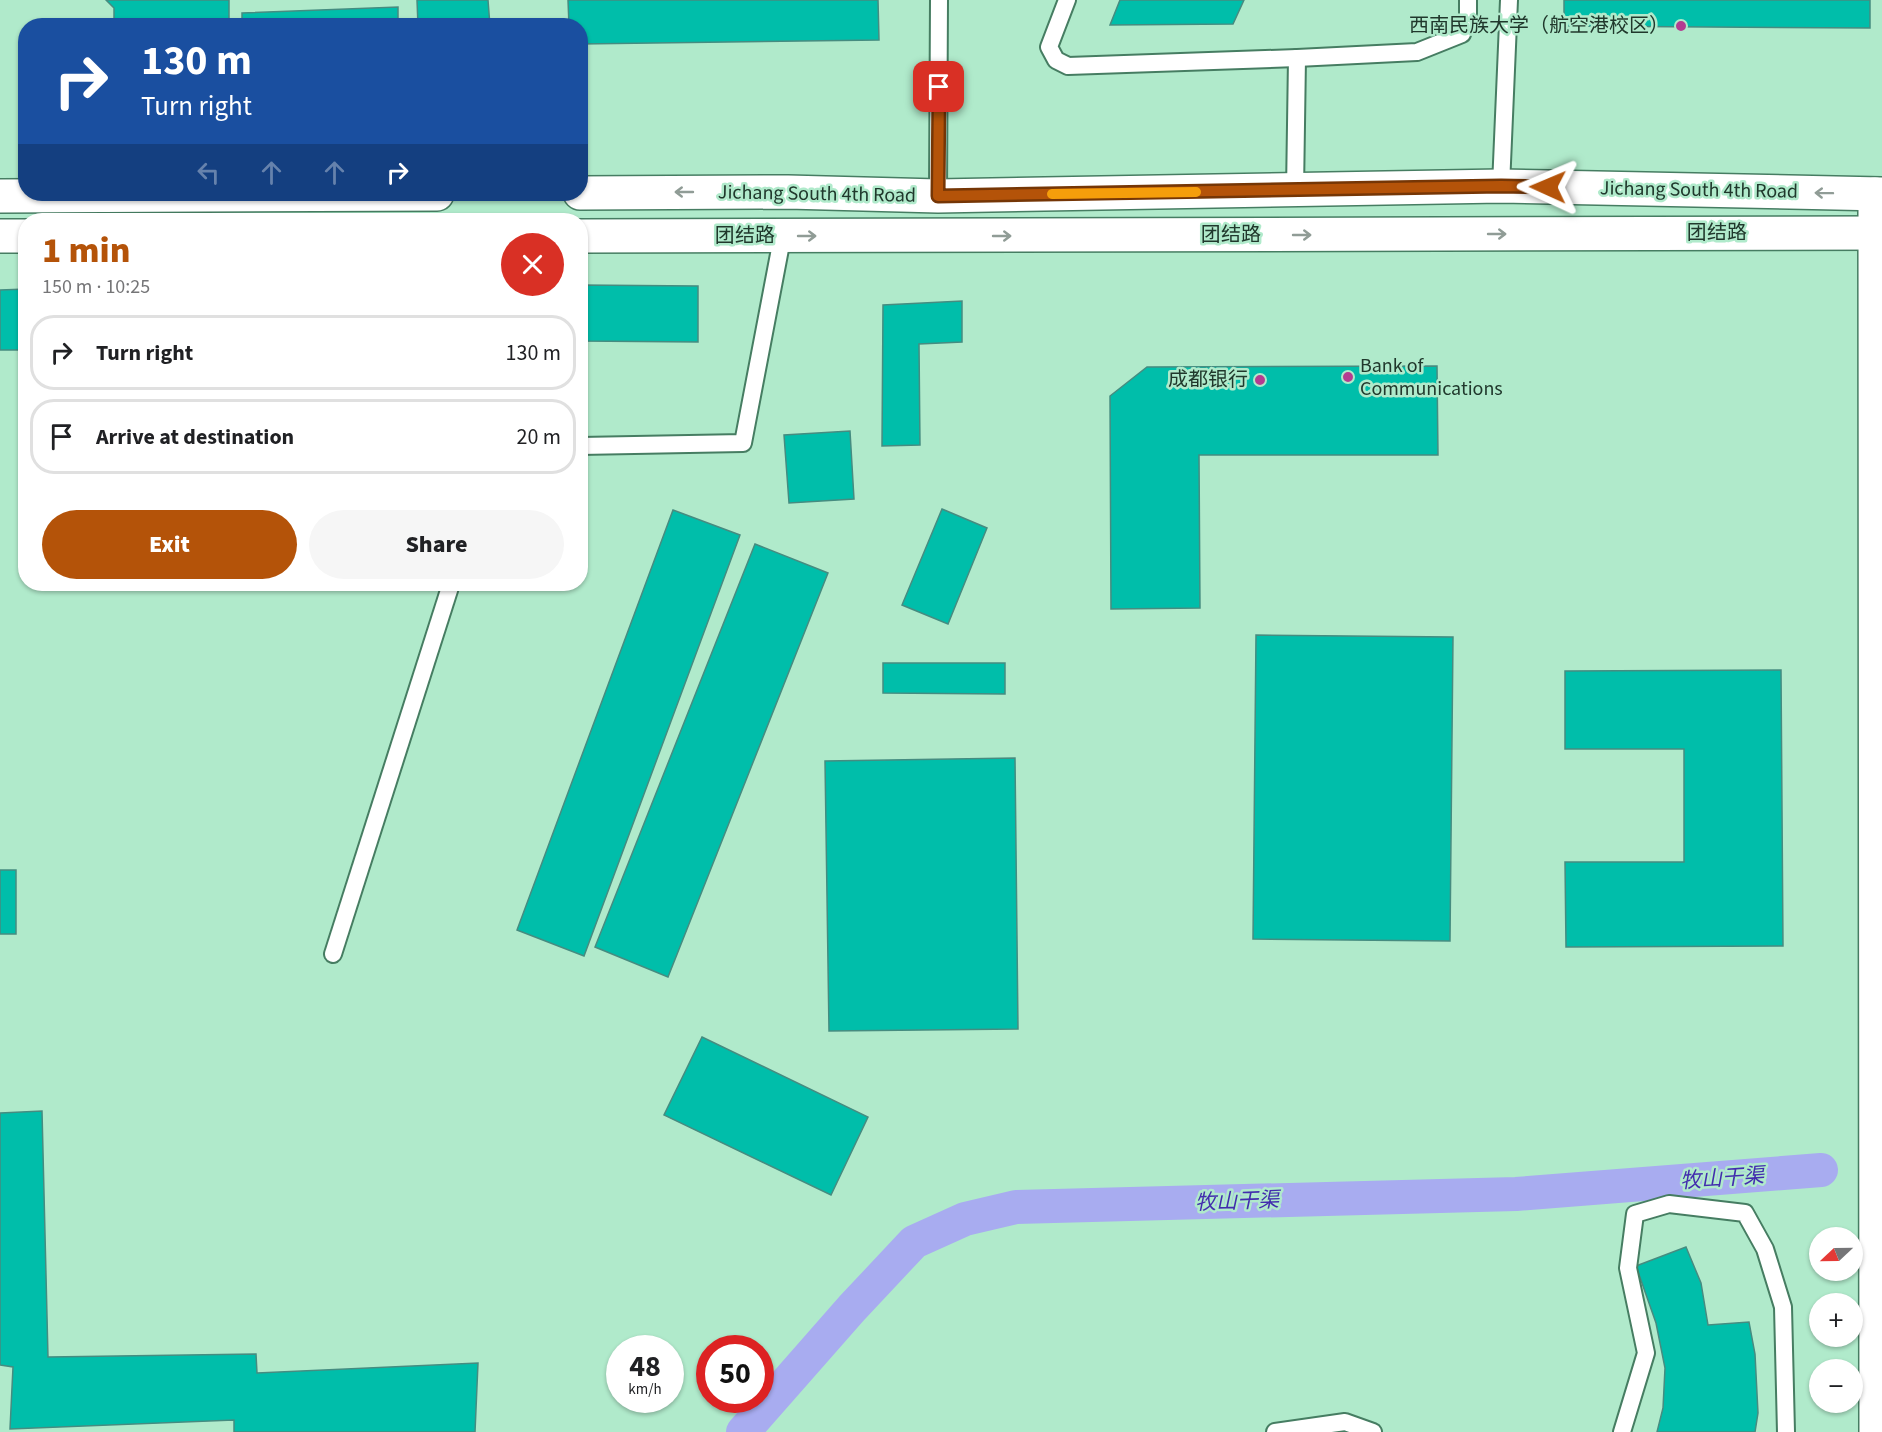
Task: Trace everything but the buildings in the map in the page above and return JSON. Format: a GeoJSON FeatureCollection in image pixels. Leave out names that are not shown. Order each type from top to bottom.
{"type":"FeatureCollection","features":[{"type":"Feature","properties":{"kind":"main road","name":"Jichang South 4th Road"},"geometry":{"type":"LineString","coordinates":[[588,193],[788,192],[938,196],[1501,186],[1879,194]]}},
{"type":"Feature","properties":{"kind":"main road"},"geometry":{"type":"LineString","coordinates":[[1876,1432],[1879,194]]}},
{"type":"Feature","properties":{"kind":"main road"},"geometry":{"type":"LineString","coordinates":[[0,196],[18,196]]}},
{"type":"Feature","properties":{"kind":"main road","name":"团结路"},"geometry":{"type":"LineString","coordinates":[[588,236],[1878,233]]}},
{"type":"Feature","properties":{"kind":"main road"},"geometry":{"type":"LineString","coordinates":[[0,236],[18,236]]}},
{"type":"Feature","properties":{"kind":"lane"},"geometry":{"type":"LineString","coordinates":[[938,196],[939,0]]}},
{"type":"Feature","properties":{"kind":"lane"},"geometry":{"type":"LineString","coordinates":[[1067,0],[1048,47],[1056,60],[1068,66],[1416,52],[1462,34],[1468,16],[1468,0]]}},
{"type":"Feature","properties":{"kind":"lane"},"geometry":{"type":"LineString","coordinates":[[1501,186],[1509,0]]}},
{"type":"Feature","properties":{"kind":"lane"},"geometry":{"type":"LineString","coordinates":[[1295,191],[1297,58]]}},
{"type":"Feature","properties":{"kind":"lane"},"geometry":{"type":"LineString","coordinates":[[588,447],[743,442],[780,249]]}},
{"type":"Feature","properties":{"kind":"lane"},"geometry":{"type":"LineString","coordinates":[[333,954],[449,591]]}},
{"type":"Feature","properties":{"kind":"lane"},"geometry":{"type":"LineString","coordinates":[[1622,1432],[1646,1353],[1628,1268],[1635,1214],[1669,1204],[1745,1213],[1765,1249],[1783,1307],[1786,1432]]}},
{"type":"Feature","properties":{"kind":"lane"},"geometry":{"type":"LineString","coordinates":[[1275,1432],[1345,1422],[1373,1432]]}},
{"type":"Feature","properties":{"kind":"waterway","name":"牧山干渠"},"geometry":{"type":"LineString","coordinates":[[743,1432],[852,1308],[914,1242],[965,1219],[1016,1207],[1516,1194],[1821,1170]]}},
{"type":"Feature","properties":{"kind":"slow traffic"},"geometry":{"type":"LineString","coordinates":[[1052,194],[1196,192]]}},
{"type":"Feature","properties":{"kind":"place","name":"西南民族大学（航空港校区）"},"geometry":{"type":"Point","coordinates":[1681,26]}},
{"type":"Feature","properties":{"kind":"place","name":"Bank of Communications"},"geometry":{"type":"Point","coordinates":[1348,377]}},
{"type":"Feature","properties":{"kind":"place","name":"成都银行"},"geometry":{"type":"Point","coordinates":[1260,380]}},
{"type":"Feature","properties":{"kind":"route"},"geometry":{"type":"LineString","coordinates":[[939,87],[938,196],[1548,187]]}}]}
